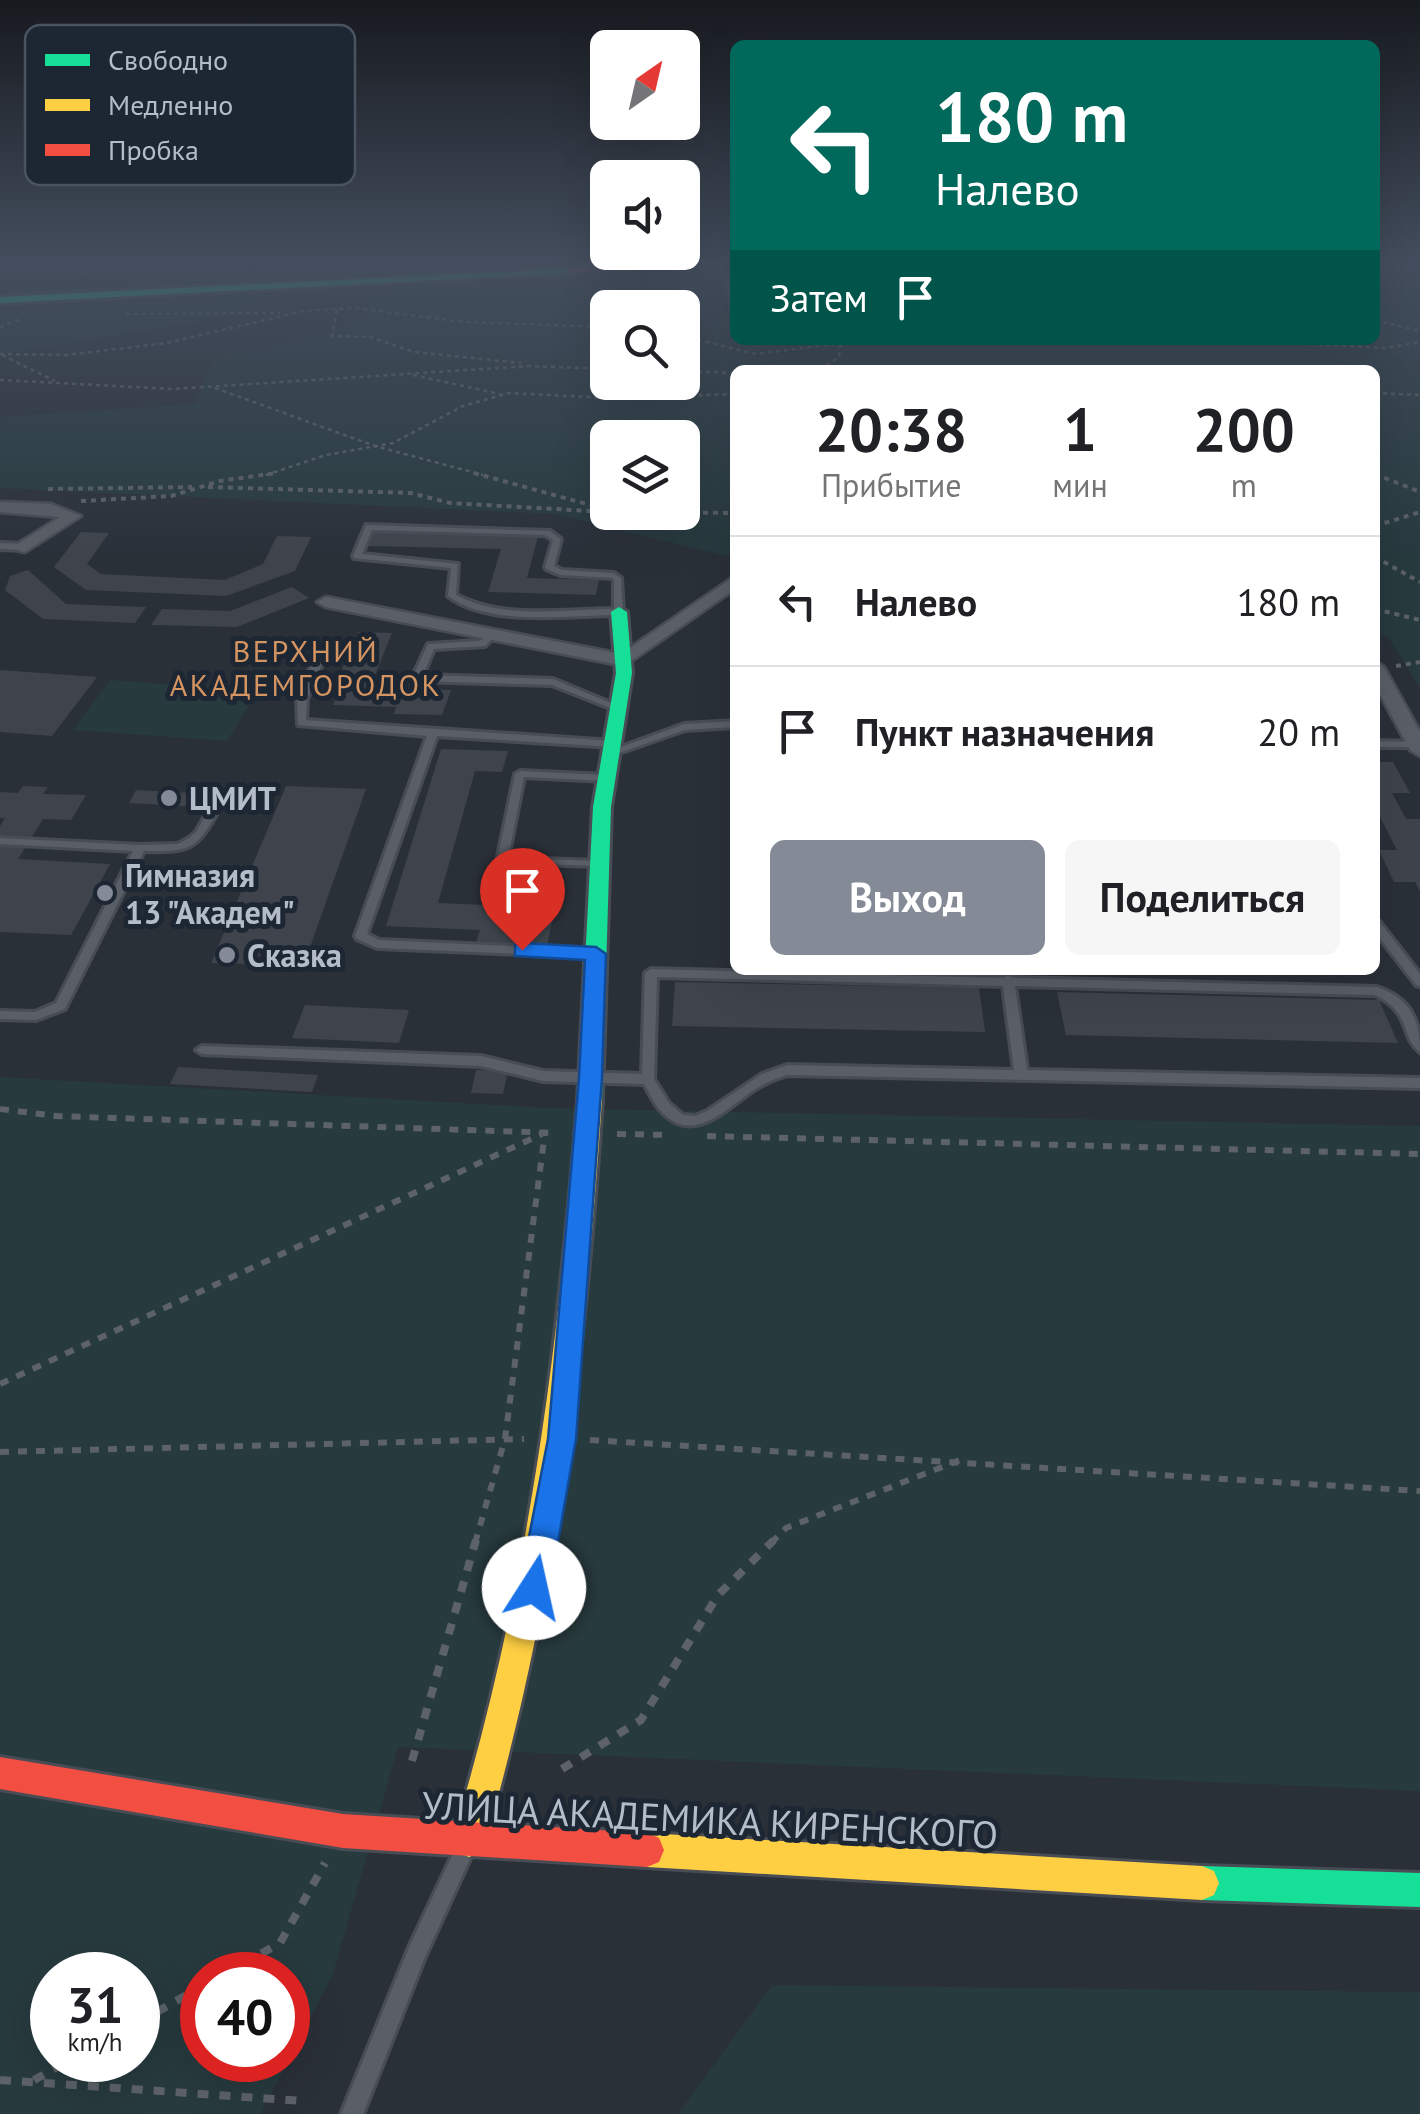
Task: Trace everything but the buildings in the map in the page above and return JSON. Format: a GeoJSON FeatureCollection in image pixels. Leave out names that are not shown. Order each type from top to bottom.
{"type":"FeatureCollection","features":[{"type":"Feature","properties":{"kind":"main road"},"geometry":{"type":"LineString","coordinates":[[470,1840],[496,1766],[562,1439],[591,1078],[599,864],[606,778],[615,747],[626,639],[620,612]]}},
{"type":"Feature","properties":{"kind":"main road","name":"УЛИЦА АКАДЕМИКА КИРЕНСКОГО"},"geometry":{"type":"LineString","coordinates":[[0,1773],[343,1830],[1276,1887],[1420,1890]]}},
{"type":"Feature","properties":{"kind":"street"},"geometry":{"type":"LineString","coordinates":[[0,507],[51,509],[73,516],[26,547]]}},
{"type":"Feature","properties":{"kind":"street"},"geometry":{"type":"LineString","coordinates":[[326,602],[624,660],[730,585]]}},
{"type":"Feature","properties":{"kind":"street"},"geometry":{"type":"LineString","coordinates":[[1380,678],[1419,747]]}},
{"type":"Feature","properties":{"kind":"lane"},"geometry":{"type":"LineString","coordinates":[[370,526],[548,533],[557,539],[549,567],[560,572],[614,576],[618,580],[620,612],[477,607],[452,596],[455,566],[375,560],[356,554],[370,526]]}},
{"type":"Feature","properties":{"kind":"lane"},"geometry":{"type":"LineString","coordinates":[[0,546],[26,547]]}},
{"type":"Feature","properties":{"kind":"lane"},"geometry":{"type":"LineString","coordinates":[[490,636],[482,644],[431,646],[417,678],[553,682],[619,709]]}},
{"type":"Feature","properties":{"kind":"lane"},"geometry":{"type":"LineString","coordinates":[[326,642],[302,699],[301,722],[615,747],[684,728],[730,724]]}},
{"type":"Feature","properties":{"kind":"lane"},"geometry":{"type":"LineString","coordinates":[[433,733],[361,936],[376,944],[596,954]]}},
{"type":"Feature","properties":{"kind":"lane"},"geometry":{"type":"LineString","coordinates":[[1380,744],[1419,747]]}},
{"type":"Feature","properties":{"kind":"lane"},"geometry":{"type":"LineString","coordinates":[[599,864],[502,862],[520,774],[606,778]]}},
{"type":"Feature","properties":{"kind":"lane"},"geometry":{"type":"LineString","coordinates":[[0,841],[186,848],[196,843],[214,809]]}},
{"type":"Feature","properties":{"kind":"lane"},"geometry":{"type":"LineString","coordinates":[[0,1014],[36,1016],[61,1006],[140,848]]}},
{"type":"Feature","properties":{"kind":"lane"},"geometry":{"type":"LineString","coordinates":[[1380,930],[1420,982]]}},
{"type":"Feature","properties":{"kind":"lane"},"geometry":{"type":"LineString","coordinates":[[730,975],[651,973],[648,1080],[671,1116],[689,1122],[712,1117],[773,1072],[811,1068],[1420,1083]]}},
{"type":"Feature","properties":{"kind":"lane"},"geometry":{"type":"LineString","coordinates":[[753,975],[1377,991],[1397,999],[1405,1009],[1420,1048]]}},
{"type":"Feature","properties":{"kind":"lane"},"geometry":{"type":"LineString","coordinates":[[1008,980],[1021,1074]]}},
{"type":"Feature","properties":{"kind":"lane"},"geometry":{"type":"LineString","coordinates":[[202,1050],[480,1062],[543,1076],[648,1080]]}},
{"type":"Feature","properties":{"kind":"lane"},"geometry":{"type":"LineString","coordinates":[[352,2114],[418,1952],[470,1840]]}},
{"type":"Feature","properties":{"kind":"path"},"geometry":{"type":"LineString","coordinates":[[14,361],[61,384]]}},
{"type":"Feature","properties":{"kind":"path"},"geometry":{"type":"LineString","coordinates":[[495,361],[590,368]]}},
{"type":"Feature","properties":{"kind":"path"},"geometry":{"type":"LineString","coordinates":[[0,380],[204,387],[554,367]]}},
{"type":"Feature","properties":{"kind":"path"},"geometry":{"type":"LineString","coordinates":[[700,373],[730,374]]}},
{"type":"Feature","properties":{"kind":"path"},"geometry":{"type":"LineString","coordinates":[[406,374],[503,394],[609,398],[730,394]]}},
{"type":"Feature","properties":{"kind":"path"},"geometry":{"type":"LineString","coordinates":[[204,387],[233,391],[375,446],[590,506]]}},
{"type":"Feature","properties":{"kind":"path"},"geometry":{"type":"LineString","coordinates":[[1380,393],[1420,395]]}},
{"type":"Feature","properties":{"kind":"path"},"geometry":{"type":"LineString","coordinates":[[75,502],[170,496],[199,487],[270,476],[326,455],[393,442],[463,406],[503,394]]}},
{"type":"Feature","properties":{"kind":"path"},"geometry":{"type":"LineString","coordinates":[[1380,476],[1420,492]]}},
{"type":"Feature","properties":{"kind":"path"},"geometry":{"type":"LineString","coordinates":[[35,489],[199,487],[411,493],[450,503],[590,510]]}},
{"type":"Feature","properties":{"kind":"path"},"geometry":{"type":"LineString","coordinates":[[700,512],[730,512]]}},
{"type":"Feature","properties":{"kind":"path"},"geometry":{"type":"LineString","coordinates":[[1380,524],[1420,512]]}},
{"type":"Feature","properties":{"kind":"path"},"geometry":{"type":"LineString","coordinates":[[1380,560],[1420,582]]}},
{"type":"Feature","properties":{"kind":"path"},"geometry":{"type":"LineString","coordinates":[[1380,610],[1420,620]]}},
{"type":"Feature","properties":{"kind":"path"},"geometry":{"type":"LineString","coordinates":[[0,1109],[56,1116],[686,1136]]}},
{"type":"Feature","properties":{"kind":"path"},"geometry":{"type":"LineString","coordinates":[[0,1384],[545,1132]]}},
{"type":"Feature","properties":{"kind":"path"},"geometry":{"type":"LineString","coordinates":[[412,1761],[505,1439],[545,1132]]}},
{"type":"Feature","properties":{"kind":"path"},"geometry":{"type":"LineString","coordinates":[[706,1136],[1420,1154]]}},
{"type":"Feature","properties":{"kind":"path"},"geometry":{"type":"LineString","coordinates":[[0,1452],[562,1439],[962,1460],[1420,1493]]}},
{"type":"Feature","properties":{"kind":"path"},"geometry":{"type":"LineString","coordinates":[[562,1769],[641,1720],[718,1595],[786,1528],[962,1460]]}},
{"type":"Feature","properties":{"kind":"path"},"geometry":{"type":"LineString","coordinates":[[264,1952],[280,1943],[343,1830]]}},
{"type":"Feature","properties":{"kind":"path"},"geometry":{"type":"LineString","coordinates":[[0,2080],[30,2082]]}},
{"type":"Feature","properties":{"kind":"path"},"geometry":{"type":"LineString","coordinates":[[32,2082],[304,2100]]}},
{"type":"Feature","properties":{"kind":"green space"},"geometry":{"type":"Polygon","coordinates":[[[212,361],[590,361],[590,400],[700,400],[700,361],[1420,361],[1420,688],[1389,638],[1380,633],[1380,365],[730,365],[730,557],[620,530],[700,530],[700,420],[590,420],[590,523],[554,514],[0,488],[0,417],[196,404],[212,361]]]}},
{"type":"Feature","properties":{"kind":"green space"},"geometry":{"type":"Polygon","coordinates":[[[110,680],[258,691],[227,741],[73,730],[110,680]]]}},
{"type":"Feature","properties":{"kind":"green space"},"geometry":{"type":"Polygon","coordinates":[[[0,1077],[548,1108],[1420,1126],[1420,1791],[398,1747],[333,1974],[310,2019],[310,1952],[180,1952],[180,2082],[277,2082],[261,2114],[0,2114],[0,1077]]]}},
{"type":"Feature","properties":{"kind":"green space"},"geometry":{"type":"Polygon","coordinates":[[[772,1985],[1420,1992],[1420,2114],[678,2114],[772,1985]]]}},
{"type":"Feature","properties":{"kind":"traffic: fast"},"geometry":{"type":"LineString","coordinates":[[590,1100],[602,807],[624,673],[619,612]]}},
{"type":"Feature","properties":{"kind":"traffic: fast"},"geometry":{"type":"LineString","coordinates":[[1202,1883],[1420,1890]]}},
{"type":"Feature","properties":{"kind":"traffic: slow"},"geometry":{"type":"LineString","coordinates":[[469,1840],[496,1749],[537,1566],[565,1381],[590,1100]]}},
{"type":"Feature","properties":{"kind":"traffic: slow"},"geometry":{"type":"LineString","coordinates":[[647,1850],[1202,1883]]}},
{"type":"Feature","properties":{"kind":"traffic: jam"},"geometry":{"type":"LineString","coordinates":[[0,1773],[343,1831],[647,1850]]}},
{"type":"Feature","properties":{"kind":"place","name":"ЦМИТ"},"geometry":{"type":"Point","coordinates":[169,798]}},
{"type":"Feature","properties":{"kind":"place","name":"Гимназия 13 \"Академ\""},"geometry":{"type":"Point","coordinates":[105,893]}},
{"type":"Feature","properties":{"kind":"place","name":"Сказка"},"geometry":{"type":"Point","coordinates":[227,955]}},
{"type":"Feature","properties":{"kind":"district","name":"ВЕРХНИЙ АКАДЕМГОРОДОК"},"geometry":{"type":"Point","coordinates":[306,667]}},
{"type":"Feature","properties":{"kind":"route"},"geometry":{"type":"LineString","coordinates":[[522,950],[596,954],[591,1078],[562,1439],[534,1588]]}}]}
